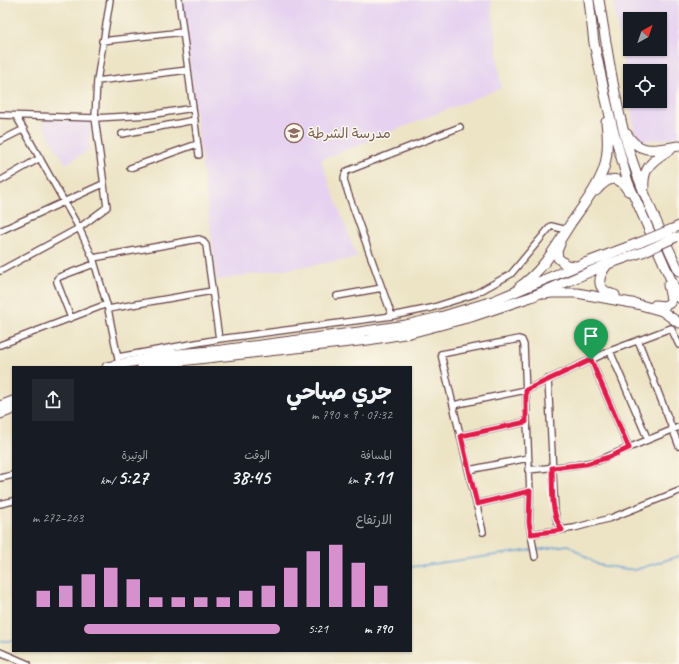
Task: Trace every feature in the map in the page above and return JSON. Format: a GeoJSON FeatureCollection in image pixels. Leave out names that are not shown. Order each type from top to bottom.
{"type":"FeatureCollection","features":[{"type":"Feature","properties":{"kind":"highway"},"geometry":{"type":"LineString","coordinates":[[589,0],[594,43],[605,95],[628,182],[679,298]]}},
{"type":"Feature","properties":{"kind":"highway"},"geometry":{"type":"LineString","coordinates":[[599,0],[611,72],[624,130],[634,165],[645,195],[679,271]]}},
{"type":"Feature","properties":{"kind":"highway"},"geometry":{"type":"LineString","coordinates":[[507,296],[525,283],[550,255],[587,200],[604,168],[608,133],[605,95]]}},
{"type":"Feature","properties":{"kind":"highway"},"geometry":{"type":"LineString","coordinates":[[624,130],[631,141],[641,148],[654,149],[677,146]]}},
{"type":"Feature","properties":{"kind":"highway"},"geometry":{"type":"LineString","coordinates":[[645,195],[644,177],[650,164],[661,154],[677,146]]}},
{"type":"Feature","properties":{"kind":"highway"},"geometry":{"type":"LineString","coordinates":[[577,266],[564,264],[558,258],[557,251],[592,197],[604,183],[611,179],[622,182],[641,212]]}},
{"type":"Feature","properties":{"kind":"highway"},"geometry":{"type":"LineString","coordinates":[[158,366],[190,364],[368,340],[410,333],[471,317],[531,297],[608,264],[643,247],[675,234],[679,226]]}},
{"type":"Feature","properties":{"kind":"highway"},"geometry":{"type":"LineString","coordinates":[[109,366],[118,361],[230,349],[406,325],[474,307],[507,296],[577,266],[643,247]]}},
{"type":"Feature","properties":{"kind":"highway"},"geometry":{"type":"LineString","coordinates":[[671,253],[679,265]]}},
{"type":"Feature","properties":{"kind":"highway"},"geometry":{"type":"LineString","coordinates":[[608,264],[602,271],[599,279],[606,292],[631,300],[664,306],[669,305],[671,299],[660,255]]}},
{"type":"Feature","properties":{"kind":"highway"},"geometry":{"type":"LineString","coordinates":[[531,297],[558,293],[601,296],[651,307],[662,311],[679,323]]}},
{"type":"Feature","properties":{"kind":"highway"},"geometry":{"type":"LineString","coordinates":[[0,406],[12,401]]}},
{"type":"Feature","properties":{"kind":"highway"},"geometry":{"type":"LineString","coordinates":[[0,414],[12,409]]}},
{"type":"Feature","properties":{"kind":"street"},"geometry":{"type":"LineString","coordinates":[[0,270],[79,228],[107,208],[95,118],[96,81],[110,0],[117,0]]}},
{"type":"Feature","properties":{"kind":"street"},"geometry":{"type":"LineString","coordinates":[[179,0],[199,155]]}},
{"type":"Feature","properties":{"kind":"street"},"geometry":{"type":"LineString","coordinates":[[102,41],[183,32]]}},
{"type":"Feature","properties":{"kind":"street"},"geometry":{"type":"LineString","coordinates":[[96,81],[188,70]]}},
{"type":"Feature","properties":{"kind":"street"},"geometry":{"type":"LineString","coordinates":[[0,115],[95,118],[149,115],[193,108]]}},
{"type":"Feature","properties":{"kind":"street"},"geometry":{"type":"LineString","coordinates":[[16,116],[79,228],[93,261],[108,306],[118,361],[219,339],[392,316],[431,308],[475,294],[511,274],[551,226],[567,230]]}},
{"type":"Feature","properties":{"kind":"street"},"geometry":{"type":"LineString","coordinates":[[122,134],[194,120]]}},
{"type":"Feature","properties":{"kind":"street"},"geometry":{"type":"LineString","coordinates":[[392,316],[348,193],[344,175],[347,171],[460,127]]}},
{"type":"Feature","properties":{"kind":"street"},"geometry":{"type":"LineString","coordinates":[[0,142],[24,129]]}},
{"type":"Feature","properties":{"kind":"street"},"geometry":{"type":"LineString","coordinates":[[130,168],[198,144]]}},
{"type":"Feature","properties":{"kind":"street"},"geometry":{"type":"LineString","coordinates":[[0,181],[40,158]]}},
{"type":"Feature","properties":{"kind":"street"},"geometry":{"type":"LineString","coordinates":[[0,231],[103,184]]}},
{"type":"Feature","properties":{"kind":"street"},"geometry":{"type":"LineString","coordinates":[[71,318],[56,282],[59,277],[93,261],[199,239],[202,240],[206,246],[219,339]]}},
{"type":"Feature","properties":{"kind":"street"},"geometry":{"type":"LineString","coordinates":[[337,296],[382,288]]}},
{"type":"Feature","properties":{"kind":"street"},"geometry":{"type":"LineString","coordinates":[[0,345],[71,318],[108,306],[212,290]]}},
{"type":"Feature","properties":{"kind":"street"},"geometry":{"type":"LineString","coordinates":[[453,405],[526,390],[610,351],[672,328],[679,345]]}},
{"type":"Feature","properties":{"kind":"street"},"geometry":{"type":"LineString","coordinates":[[484,532],[441,354],[519,339],[522,340],[524,345],[530,491],[529,522],[535,557]]}},
{"type":"Feature","properties":{"kind":"street"},"geometry":{"type":"LineString","coordinates":[[638,340],[679,446]]}},
{"type":"Feature","properties":{"kind":"street"},"geometry":{"type":"LineString","coordinates":[[610,351],[648,440]]}},
{"type":"Feature","properties":{"kind":"street"},"geometry":{"type":"LineString","coordinates":[[591,360],[629,448]]}},
{"type":"Feature","properties":{"kind":"street"},"geometry":{"type":"LineString","coordinates":[[548,379],[555,511],[557,522],[562,530]]}},
{"type":"Feature","properties":{"kind":"street"},"geometry":{"type":"LineString","coordinates":[[461,436],[526,422]]}},
{"type":"Feature","properties":{"kind":"street"},"geometry":{"type":"LineString","coordinates":[[528,470],[586,464],[609,457],[679,428]]}},
{"type":"Feature","properties":{"kind":"street"},"geometry":{"type":"LineString","coordinates":[[469,470],[528,458]]}},
{"type":"Feature","properties":{"kind":"street"},"geometry":{"type":"LineString","coordinates":[[0,478],[12,475]]}},
{"type":"Feature","properties":{"kind":"street"},"geometry":{"type":"LineString","coordinates":[[477,504],[530,491]]}},
{"type":"Feature","properties":{"kind":"street"},"geometry":{"type":"LineString","coordinates":[[531,534],[574,528],[611,518],[679,491]]}},
{"type":"Feature","properties":{"kind":"street"},"geometry":{"type":"LineString","coordinates":[[0,504],[12,501]]}},
{"type":"Feature","properties":{"kind":"street"},"geometry":{"type":"LineString","coordinates":[[0,652],[28,664]]}},
{"type":"Feature","properties":{"kind":"shaded area","name":"مدرسة الشرطة"},"geometry":{"type":"Polygon","coordinates":[[[181,0],[491,0],[501,88],[321,160],[357,258],[217,280],[181,0]]]}},
{"type":"Feature","properties":{"kind":"shaded area"},"geometry":{"type":"Polygon","coordinates":[[[613,0],[679,0],[679,137],[644,141],[637,138],[631,108],[667,108],[667,64],[624,64],[613,0]]]}},
{"type":"Feature","properties":{"kind":"shaded area"},"geometry":{"type":"Polygon","coordinates":[[[44,119],[90,121],[90,149],[66,164],[44,128],[44,119]]]}},
{"type":"Feature","properties":{"kind":"waterway"},"geometry":{"type":"LineString","coordinates":[[536,550],[568,545],[598,565],[635,570],[679,556]]}},
{"type":"Feature","properties":{"kind":"waterway"},"geometry":{"type":"LineString","coordinates":[[412,567],[532,550]]}},
{"type":"Feature","properties":{"kind":"waterway"},"geometry":{"type":"LineString","coordinates":[[0,641],[12,641]]}},
{"type":"Feature","properties":{"kind":"place","name":"مدرسة الشرطة"},"geometry":{"type":"Point","coordinates":[294,133]}},
{"type":"Feature","properties":{"kind":"route"},"geometry":{"type":"LineString","coordinates":[[591,360],[629,448],[609,457],[586,464],[552,468],[555,511],[557,522],[562,530],[531,534],[529,522],[530,491],[477,504],[461,436],[526,422],[526,390],[591,360]]}}]}
